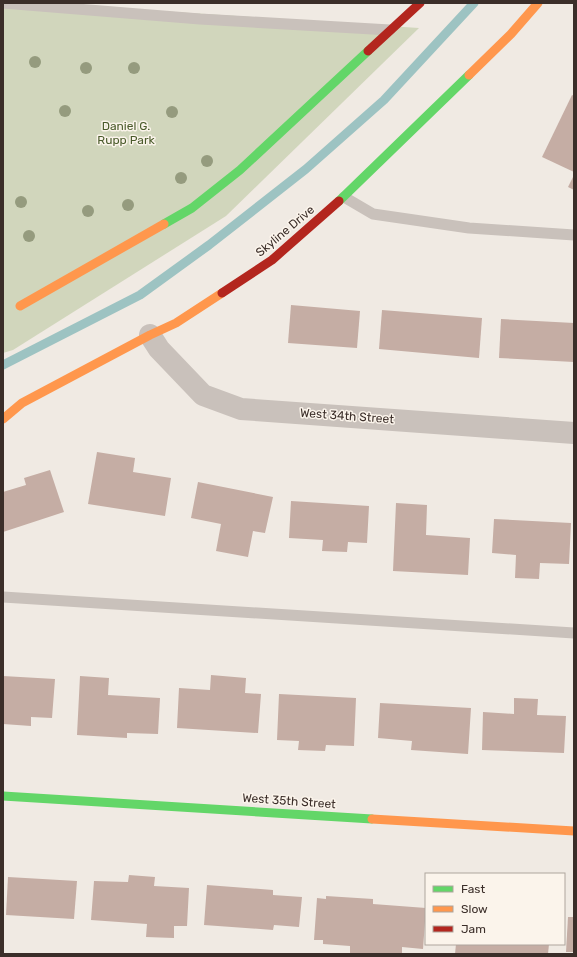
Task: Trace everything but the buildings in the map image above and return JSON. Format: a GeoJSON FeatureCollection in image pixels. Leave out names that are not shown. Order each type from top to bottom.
{"type":"FeatureCollection","features":[{"type":"Feature","properties":{"kind":"street"},"geometry":{"type":"LineString","coordinates":[[20,306],[192,208],[240,170],[420,3]]}},
{"type":"Feature","properties":{"kind":"street","name":"Skyline Drive"},"geometry":{"type":"LineString","coordinates":[[3,419],[22,403],[150,335],[176,323],[272,260],[344,197],[505,40],[538,3]]}},
{"type":"Feature","properties":{"kind":"street","name":"West 34th Street"},"geometry":{"type":"LineString","coordinates":[[150,335],[159,349],[203,395],[241,409],[574,433]]}},
{"type":"Feature","properties":{"kind":"street","name":"West 35th Street"},"geometry":{"type":"LineString","coordinates":[[3,796],[574,831]]}},
{"type":"Feature","properties":{"kind":"lane"},"geometry":{"type":"LineString","coordinates":[[3,3],[200,19],[391,30]]}},
{"type":"Feature","properties":{"kind":"lane"},"geometry":{"type":"LineString","coordinates":[[344,197],[373,214],[469,228],[574,235]]}},
{"type":"Feature","properties":{"kind":"lane"},"geometry":{"type":"LineString","coordinates":[[3,597],[574,633]]}},
{"type":"Feature","properties":{"kind":"green space","name":"Daniel G. Rupp Park"},"geometry":{"type":"Polygon","coordinates":[[[3,3],[37,3],[419,28],[226,216],[13,350],[3,353],[3,3]]]}},
{"type":"Feature","properties":{"kind":"waterway"},"geometry":{"type":"LineString","coordinates":[[3,365],[140,295],[209,245],[306,169],[384,100],[474,3]]}},
{"type":"Feature","properties":{"kind":"traffic: fast"},"geometry":{"type":"LineString","coordinates":[[164,224],[192,208],[240,170],[368,51]]}},
{"type":"Feature","properties":{"kind":"traffic: fast"},"geometry":{"type":"LineString","coordinates":[[339,201],[469,75]]}},
{"type":"Feature","properties":{"kind":"traffic: fast"},"geometry":{"type":"LineString","coordinates":[[3,796],[372,819]]}},
{"type":"Feature","properties":{"kind":"traffic: slow"},"geometry":{"type":"LineString","coordinates":[[469,75],[511,34],[538,3]]}},
{"type":"Feature","properties":{"kind":"traffic: slow"},"geometry":{"type":"LineString","coordinates":[[20,306],[164,224]]}},
{"type":"Feature","properties":{"kind":"traffic: slow"},"geometry":{"type":"LineString","coordinates":[[3,419],[22,403],[150,335],[176,323],[222,293]]}},
{"type":"Feature","properties":{"kind":"traffic: slow"},"geometry":{"type":"LineString","coordinates":[[372,819],[574,831]]}},
{"type":"Feature","properties":{"kind":"traffic: jam"},"geometry":{"type":"LineString","coordinates":[[368,51],[420,3]]}},
{"type":"Feature","properties":{"kind":"traffic: jam"},"geometry":{"type":"LineString","coordinates":[[222,293],[272,260],[339,201]]}}]}
